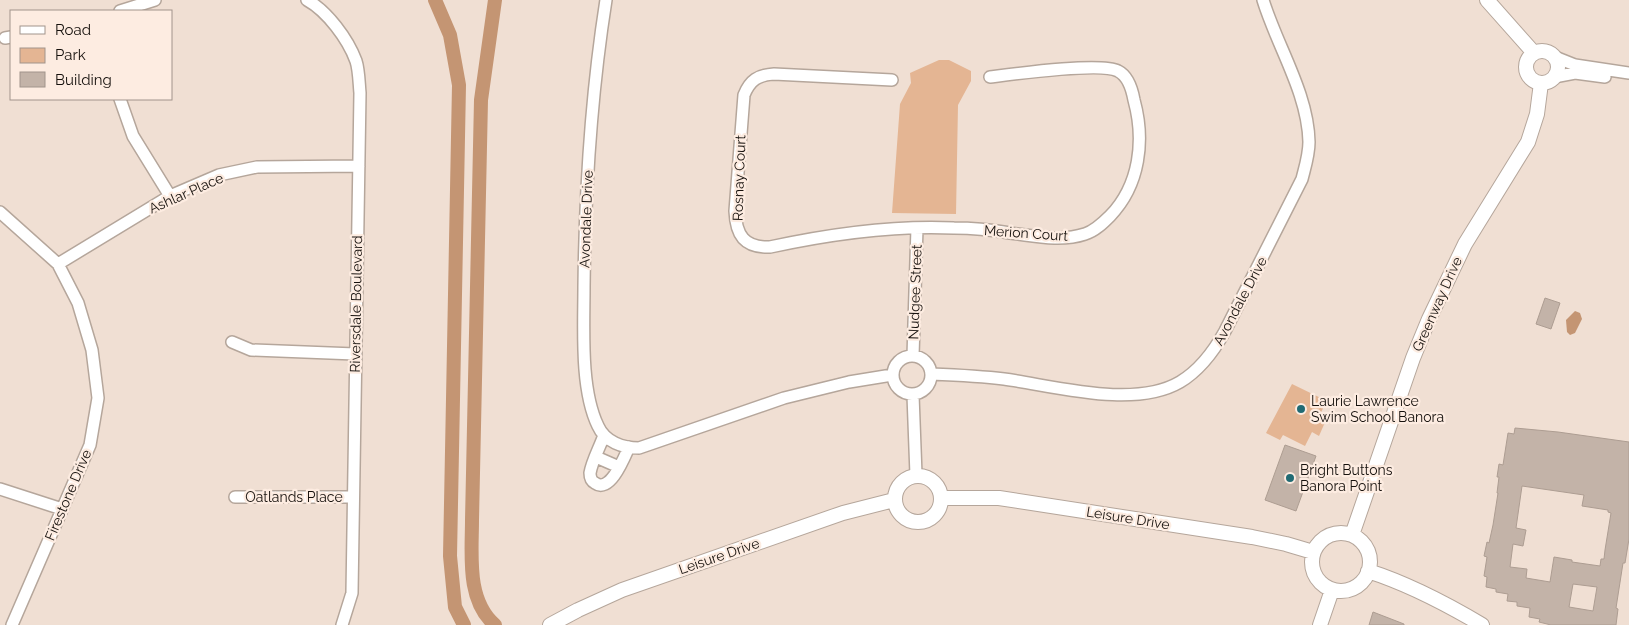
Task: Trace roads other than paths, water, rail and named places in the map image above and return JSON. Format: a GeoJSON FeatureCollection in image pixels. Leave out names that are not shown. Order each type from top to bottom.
{"type":"FeatureCollection","features":[{"type":"Feature","properties":{"kind":"street"},"geometry":{"type":"LineString","coordinates":[[123,10],[155,0]]}},
{"type":"Feature","properties":{"kind":"street","name":"Riversdale Boulevard"},"geometry":{"type":"LineString","coordinates":[[307,0],[318,6],[341,33],[356,62],[360,93],[352,497],[352,593],[342,625]]}},
{"type":"Feature","properties":{"kind":"street","name":"Avondale Drive"},"geometry":{"type":"LineString","coordinates":[[604,435],[596,421],[588,391],[584,336],[585,214],[589,136],[599,41],[606,0]]}},
{"type":"Feature","properties":{"kind":"street","name":"Avondale Drive"},"geometry":{"type":"LineString","coordinates":[[931,374],[981,376],[1107,394],[1134,395],[1158,392],[1180,382],[1214,351],[1298,187],[1306,162],[1309,143],[1304,106],[1270,24],[1263,0]]}},
{"type":"Feature","properties":{"kind":"street"},"geometry":{"type":"LineString","coordinates":[[1488,0],[1534,53]]}},
{"type":"Feature","properties":{"kind":"street"},"geometry":{"type":"LineString","coordinates":[[1629,74],[1568,63],[1543,51],[1534,53],[1527,60],[1526,70],[1532,79],[1548,80],[1575,73],[1629,81]]}},
{"type":"Feature","properties":{"kind":"street"},"geometry":{"type":"LineString","coordinates":[[1548,80],[1558,67],[1555,57]]}},
{"type":"Feature","properties":{"kind":"street","name":"Merion Court"},"geometry":{"type":"LineString","coordinates":[[917,228],[989,230],[1066,238],[1087,233],[1104,223],[1119,207],[1129,188],[1137,167],[1140,126],[1132,91],[1123,74],[1116,70],[1097,67],[990,77]]}},
{"type":"Feature","properties":{"kind":"street","name":"Rosnay Court"},"geometry":{"type":"LineString","coordinates":[[892,80],[774,74],[763,75],[753,79],[744,95],[735,221],[742,237],[748,244],[758,248],[770,248],[815,237],[847,232],[917,228]]}},
{"type":"Feature","properties":{"kind":"street","name":"Greenway Drive"},"geometry":{"type":"LineString","coordinates":[[1352,536],[1416,349],[1465,244],[1528,142],[1548,80]]}},
{"type":"Feature","properties":{"kind":"street"},"geometry":{"type":"LineString","coordinates":[[120,100],[133,136],[170,196]]}},
{"type":"Feature","properties":{"kind":"street","name":"Ashlar Place"},"geometry":{"type":"LineString","coordinates":[[58,264],[170,196],[219,175],[257,167],[359,166]]}},
{"type":"Feature","properties":{"kind":"street","name":"Firestone Drive"},"geometry":{"type":"LineString","coordinates":[[0,212],[58,264],[78,303],[92,350],[98,398],[90,445],[12,625]]}},
{"type":"Feature","properties":{"kind":"street","name":"Nudgee Street"},"geometry":{"type":"LineString","coordinates":[[913,356],[917,228]]}},
{"type":"Feature","properties":{"kind":"street"},"geometry":{"type":"LineString","coordinates":[[232,342],[251,350],[355,354]]}},
{"type":"Feature","properties":{"kind":"street"},"geometry":{"type":"LineString","coordinates":[[913,356],[924,360],[928,364],[931,374],[931,380],[924,390],[913,395],[901,392],[893,382],[892,376],[898,361],[913,356]]}},
{"type":"Feature","properties":{"kind":"street"},"geometry":{"type":"LineString","coordinates":[[629,447],[609,483],[603,485],[596,484],[590,476],[604,435],[617,444],[629,447],[644,446],[815,389],[892,376]]}},
{"type":"Feature","properties":{"kind":"street"},"geometry":{"type":"LineString","coordinates":[[913,395],[916,475]]}},
{"type":"Feature","properties":{"kind":"street"},"geometry":{"type":"LineString","coordinates":[[596,457],[619,467]]}},
{"type":"Feature","properties":{"kind":"street"},"geometry":{"type":"LineString","coordinates":[[916,475],[930,479],[940,490],[940,506],[930,519],[922,522],[907,520],[896,508],[894,500],[895,492],[900,484],[906,478],[916,475]]}},
{"type":"Feature","properties":{"kind":"street"},"geometry":{"type":"LineString","coordinates":[[0,489],[62,509]]}},
{"type":"Feature","properties":{"kind":"street","name":"Oatlands Place"},"geometry":{"type":"LineString","coordinates":[[235,497],[352,497]]}},
{"type":"Feature","properties":{"kind":"street","name":"Leisure Drive"},"geometry":{"type":"LineString","coordinates":[[941,498],[1008,500],[1252,537],[1313,552]]}},
{"type":"Feature","properties":{"kind":"street","name":"Leisure Drive"},"geometry":{"type":"LineString","coordinates":[[550,625],[622,590],[843,513],[894,500]]}},
{"type":"Feature","properties":{"kind":"street"},"geometry":{"type":"LineString","coordinates":[[1336,534],[1352,536],[1363,544],[1367,550],[1369,557],[1368,571],[1365,578],[1354,588],[1340,591],[1332,590],[1319,582],[1315,575],[1312,568],[1313,552],[1322,540],[1329,536],[1336,534]]}},
{"type":"Feature","properties":{"kind":"street"},"geometry":{"type":"LineString","coordinates":[[1368,571],[1399,581],[1446,604],[1482,625]]}},
{"type":"Feature","properties":{"kind":"street"},"geometry":{"type":"LineString","coordinates":[[1320,625],[1332,590]]}},
{"type":"Feature","properties":{"kind":"waterway"},"geometry":{"type":"LineString","coordinates":[[435,0],[450,35],[459,85],[450,556],[455,607],[464,625]]}},
{"type":"Feature","properties":{"kind":"waterway"},"geometry":{"type":"LineString","coordinates":[[495,0],[481,100],[472,562],[475,590],[479,603],[495,625]]}},
{"type":"Feature","properties":{"kind":"place","name":"Laurie Lawrence Swim School Banora"},"geometry":{"type":"Point","coordinates":[1301,409]}},
{"type":"Feature","properties":{"kind":"place","name":"Bright Buttons Banora Point"},"geometry":{"type":"Point","coordinates":[1290,478]}}]}
